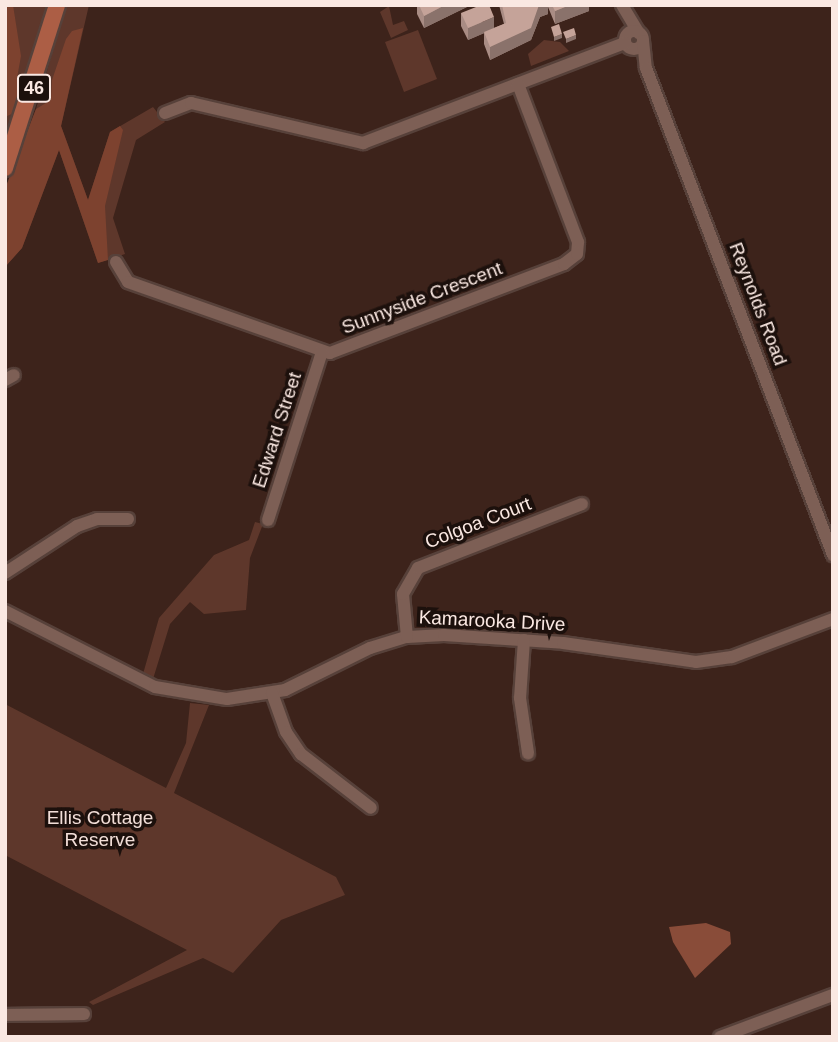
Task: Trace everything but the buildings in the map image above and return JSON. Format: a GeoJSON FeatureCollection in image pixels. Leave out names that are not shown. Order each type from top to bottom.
{"type":"FeatureCollection","features":[{"type":"Feature","properties":{"kind":"main road","name":"46"},"geometry":{"type":"LineString","coordinates":[[5,168],[57,5]]}},
{"type":"Feature","properties":{"kind":"street"},"geometry":{"type":"LineString","coordinates":[[624,9],[641,37],[646,68]]}},
{"type":"Feature","properties":{"kind":"street"},"geometry":{"type":"LineString","coordinates":[[624,9],[627,42],[646,68]]}},
{"type":"Feature","properties":{"kind":"street"},"geometry":{"type":"LineString","coordinates":[[165,113],[191,103],[359,143],[627,42],[638,48],[641,37]]}},
{"type":"Feature","properties":{"kind":"street","name":"Reynolds Road"},"geometry":{"type":"LineString","coordinates":[[646,68],[833,555]]}},
{"type":"Feature","properties":{"kind":"street","name":"Sunnyside Crescent"},"geometry":{"type":"LineString","coordinates":[[116,262],[128,282],[322,352],[337,351],[576,257],[577,237],[518,84]]}},
{"type":"Feature","properties":{"kind":"street","name":"Edward Street"},"geometry":{"type":"LineString","coordinates":[[268,520],[322,352]]}},
{"type":"Feature","properties":{"kind":"street","name":"Colgoa Court"},"geometry":{"type":"LineString","coordinates":[[407,637],[403,594],[418,569],[582,504]]}},
{"type":"Feature","properties":{"kind":"street"},"geometry":{"type":"LineString","coordinates":[[5,573],[82,524],[128,519]]}},
{"type":"Feature","properties":{"kind":"street","name":"Kamarooka Drive"},"geometry":{"type":"LineString","coordinates":[[5,611],[166,690],[226,699],[272,693],[314,678],[370,648],[407,637],[524,640],[696,662],[732,657],[833,619]]}},
{"type":"Feature","properties":{"kind":"street"},"geometry":{"type":"LineString","coordinates":[[524,640],[520,704],[528,753]]}},
{"type":"Feature","properties":{"kind":"street"},"geometry":{"type":"LineString","coordinates":[[272,693],[286,732],[301,754],[371,807]]}},
{"type":"Feature","properties":{"kind":"street"},"geometry":{"type":"LineString","coordinates":[[720,1037],[833,995]]}},
{"type":"Feature","properties":{"kind":"street"},"geometry":{"type":"LineString","coordinates":[[5,1016],[84,1014]]}},
{"type":"Feature","properties":{"kind":"green space"},"geometry":{"type":"Polygon","coordinates":[[[5,5],[48,5],[5,144],[5,5]]]}},
{"type":"Feature","properties":{"kind":"green space"},"geometry":{"type":"Polygon","coordinates":[[[66,5],[89,5],[61,126],[88,200],[110,132],[153,107],[165,122],[136,140],[113,218],[125,254],[98,263],[59,150],[22,248],[5,267],[5,189],[36,109],[66,5]]]}},
{"type":"Feature","properties":{"kind":"green space"},"geometry":{"type":"Polygon","coordinates":[[[389,6],[393,25],[404,21],[408,30],[391,38],[380,12],[389,6]]]}},
{"type":"Feature","properties":{"kind":"green space"},"geometry":{"type":"Polygon","coordinates":[[[418,30],[437,79],[404,92],[385,42],[418,30]]]}},
{"type":"Feature","properties":{"kind":"green space"},"geometry":{"type":"Polygon","coordinates":[[[544,40],[560,42],[569,51],[531,66],[528,54],[544,40]]]}},
{"type":"Feature","properties":{"kind":"green space"},"geometry":{"type":"Polygon","coordinates":[[[255,522],[263,524],[250,558],[246,610],[204,614],[190,602],[170,624],[153,679],[143,674],[159,618],[214,555],[249,540],[255,522]]]}},
{"type":"Feature","properties":{"kind":"green space","name":"Ellis Cottage Reserve"},"geometry":{"type":"Polygon","coordinates":[[[190,703],[209,705],[174,793],[336,877],[345,895],[281,920],[233,973],[203,958],[93,1005],[89,1002],[187,950],[5,855],[5,704],[166,788],[186,743],[190,703]]]}},
{"type":"Feature","properties":{"kind":"shaded area"},"geometry":{"type":"Polygon","coordinates":[[[5,5],[13,5],[21,56],[17,78],[23,91],[16,112],[5,117],[5,5]]]}},
{"type":"Feature","properties":{"kind":"shaded area"},"geometry":{"type":"Polygon","coordinates":[[[83,28],[61,126],[88,200],[110,132],[120,126],[123,130],[105,206],[108,260],[98,263],[59,150],[22,248],[5,267],[5,189],[36,109],[51,100],[52,80],[66,39],[72,31],[83,28]]]}},
{"type":"Feature","properties":{"kind":"shaded area"},"geometry":{"type":"Polygon","coordinates":[[[706,923],[730,932],[731,944],[695,978],[673,942],[669,927],[706,923]]]}}]}
